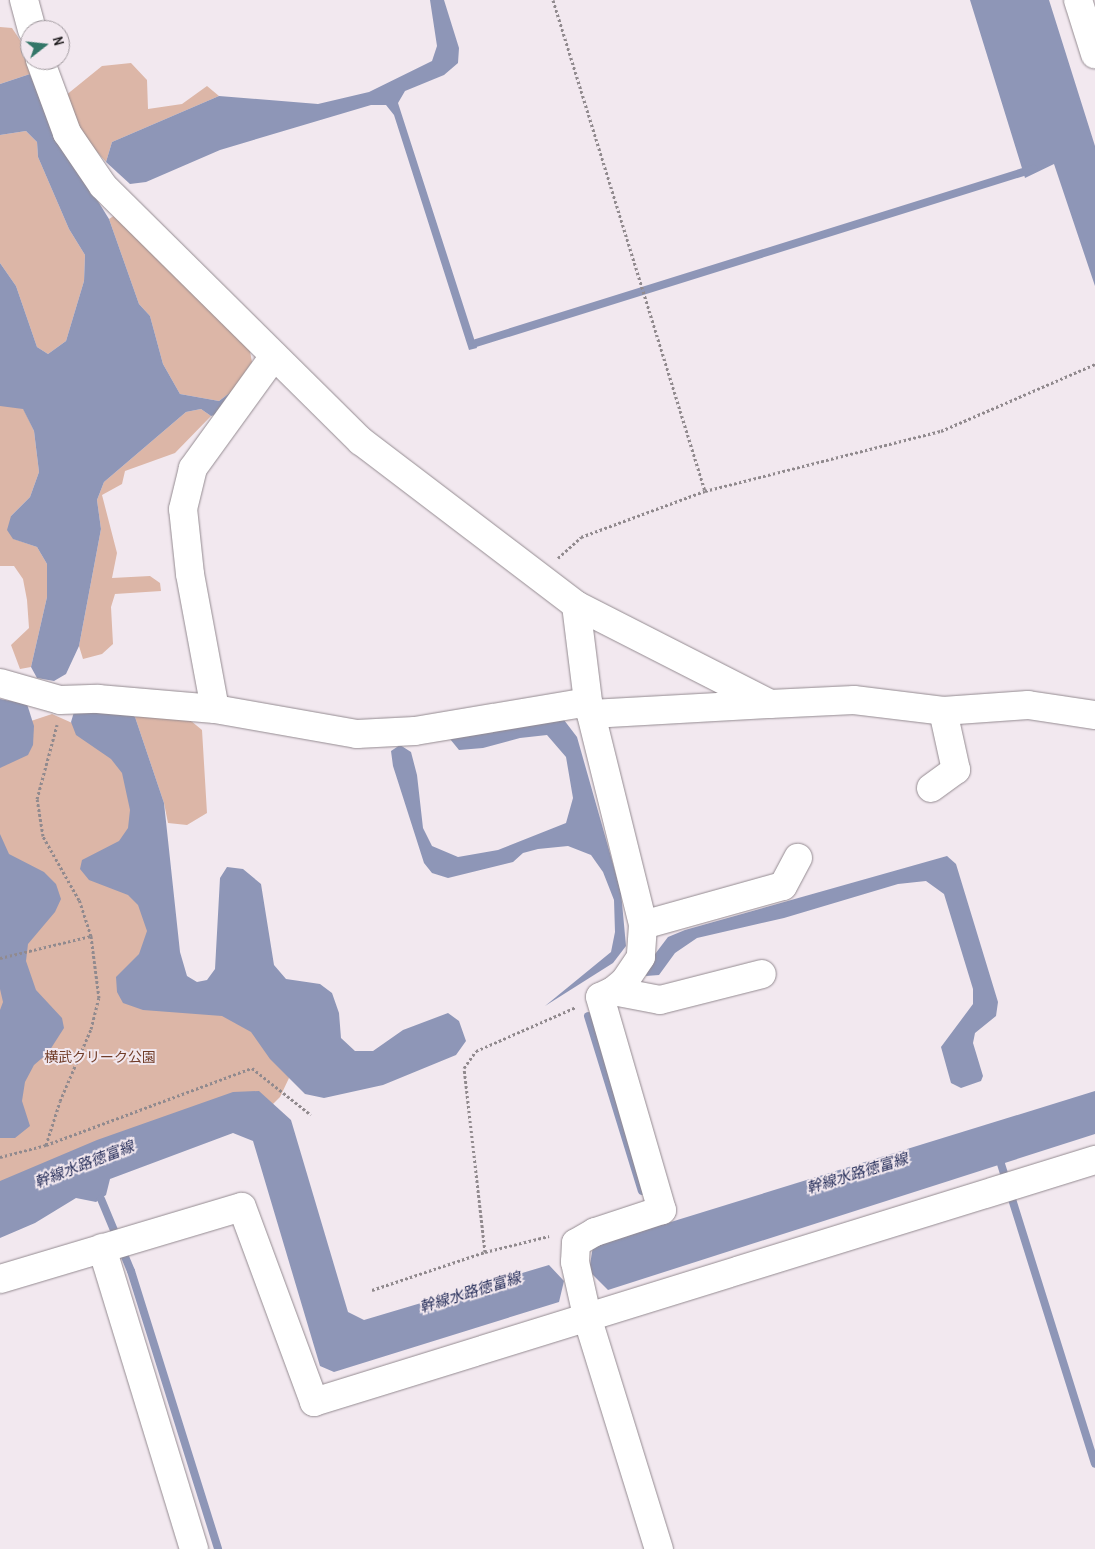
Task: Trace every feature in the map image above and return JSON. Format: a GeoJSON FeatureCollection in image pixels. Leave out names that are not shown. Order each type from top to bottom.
{"type":"FeatureCollection","features":[{"type":"Feature","properties":{"kind":"street"},"geometry":{"type":"LineString","coordinates":[[24,0],[29,20]]}},
{"type":"Feature","properties":{"kind":"street"},"geometry":{"type":"LineString","coordinates":[[1078,0],[1095,54]]}},
{"type":"Feature","properties":{"kind":"street"},"geometry":{"type":"LineString","coordinates":[[44,70],[67,133],[103,186],[361,441],[576,605],[770,704]]}},
{"type":"Feature","properties":{"kind":"street"},"geometry":{"type":"LineString","coordinates":[[215,709],[190,574],[183,508],[193,468],[274,356]]}},
{"type":"Feature","properties":{"kind":"street"},"geometry":{"type":"LineString","coordinates":[[576,605],[590,708],[643,925],[641,956],[625,981],[606,994]]}},
{"type":"Feature","properties":{"kind":"street"},"geometry":{"type":"LineString","coordinates":[[0,683],[60,700],[98,699],[215,709],[358,734],[415,731],[590,708],[854,700],[942,711],[1028,705],[1095,715]]}},
{"type":"Feature","properties":{"kind":"street"},"geometry":{"type":"LineString","coordinates":[[931,788],[956,770],[942,711]]}},
{"type":"Feature","properties":{"kind":"street"},"geometry":{"type":"LineString","coordinates":[[643,925],[783,886],[798,858]]}},
{"type":"Feature","properties":{"kind":"street"},"geometry":{"type":"LineString","coordinates":[[606,994],[660,1000],[762,974]]}},
{"type":"Feature","properties":{"kind":"street"},"geometry":{"type":"LineString","coordinates":[[606,994],[662,1210],[595,1232],[576,1243],[576,1262],[588,1320],[659,1549]]}},
{"type":"Feature","properties":{"kind":"street"},"geometry":{"type":"LineString","coordinates":[[0,1279],[242,1207],[314,1402],[588,1320],[1095,1160]]}},
{"type":"Feature","properties":{"kind":"street"},"geometry":{"type":"LineString","coordinates":[[102,1248],[194,1549]]}},
{"type":"Feature","properties":{"kind":"path"},"geometry":{"type":"LineString","coordinates":[[553,0],[705,491]]}},
{"type":"Feature","properties":{"kind":"path"},"geometry":{"type":"LineString","coordinates":[[539,576],[581,537],[705,491],[941,431],[1095,364]]}},
{"type":"Feature","properties":{"kind":"path"},"geometry":{"type":"LineString","coordinates":[[46,1145],[60,1101],[91,1029],[99,998],[91,936],[79,900],[43,836],[37,799],[56,734],[60,700]]}},
{"type":"Feature","properties":{"kind":"path"},"geometry":{"type":"LineString","coordinates":[[0,958],[91,936]]}},
{"type":"Feature","properties":{"kind":"path"},"geometry":{"type":"LineString","coordinates":[[486,1252],[464,1068],[476,1051],[606,994]]}},
{"type":"Feature","properties":{"kind":"path"},"geometry":{"type":"LineString","coordinates":[[0,1157],[46,1145],[252,1068],[311,1115]]}},
{"type":"Feature","properties":{"kind":"path"},"geometry":{"type":"LineString","coordinates":[[372,1290],[486,1252],[552,1235],[576,1243]]}},
{"type":"Feature","properties":{"kind":"green space"},"geometry":{"type":"Polygon","coordinates":[[[0,27],[12,28],[20,40],[20,70],[30,70],[30,74],[0,84],[0,27]]]}},
{"type":"Feature","properties":{"kind":"green space"},"geometry":{"type":"Polygon","coordinates":[[[131,63],[147,80],[148,109],[182,104],[207,86],[219,96],[112,142],[106,162],[76,128],[65,96],[102,66],[131,63]]]}},
{"type":"Feature","properties":{"kind":"green space"},"geometry":{"type":"Polygon","coordinates":[[[26,131],[37,142],[38,157],[69,229],[85,255],[84,281],[66,341],[48,354],[37,347],[16,286],[0,263],[0,135],[26,131]]]}},
{"type":"Feature","properties":{"kind":"green space"},"geometry":{"type":"Polygon","coordinates":[[[118,213],[248,341],[252,362],[231,392],[219,401],[180,394],[163,364],[150,316],[139,304],[109,219],[118,213]]]}},
{"type":"Feature","properties":{"kind":"green space"},"geometry":{"type":"Polygon","coordinates":[[[5,404],[23,408],[34,431],[39,472],[30,497],[11,516],[14,539],[37,547],[47,564],[47,597],[31,667],[20,669],[11,645],[29,628],[23,579],[14,566],[0,566],[0,406],[5,404]]]}},
{"type":"Feature","properties":{"kind":"green space"},"geometry":{"type":"Polygon","coordinates":[[[201,409],[211,416],[175,453],[125,471],[122,484],[102,495],[117,553],[112,578],[150,576],[160,583],[161,591],[115,594],[111,607],[113,644],[102,654],[83,659],[79,646],[101,529],[97,500],[104,482],[186,412],[201,409]]]}},
{"type":"Feature","properties":{"kind":"green space","name":"横武クリーク公園"},"geometry":{"type":"Polygon","coordinates":[[[52,714],[117,743],[181,997],[280,1021],[289,1078],[280,1097],[261,1116],[0,1202],[0,724],[16,726],[52,714]]]}},
{"type":"Feature","properties":{"kind":"green space"},"geometry":{"type":"Polygon","coordinates":[[[151,714],[185,716],[202,730],[207,813],[187,825],[168,823],[164,803],[135,717],[151,714]]]}},
{"type":"Feature","properties":{"kind":"water"},"geometry":{"type":"Polygon","coordinates":[[[430,0],[444,0],[459,48],[458,63],[444,75],[405,91],[398,103],[477,348],[469,350],[394,115],[386,105],[371,105],[220,150],[146,182],[130,184],[106,162],[112,142],[219,96],[318,104],[369,92],[432,61],[437,46],[430,0]]]}},
{"type":"Feature","properties":{"kind":"water"},"geometry":{"type":"Polygon","coordinates":[[[970,0],[1049,0],[1095,146],[1095,286],[1054,164],[1025,178],[970,0]]]}},
{"type":"Feature","properties":{"kind":"water"},"geometry":{"type":"Polygon","coordinates":[[[30,74],[49,122],[109,219],[139,304],[150,316],[163,364],[180,394],[219,401],[231,392],[218,414],[211,416],[201,409],[186,412],[104,482],[97,500],[101,529],[79,646],[66,674],[54,681],[37,678],[31,667],[47,597],[47,564],[37,547],[13,539],[7,530],[11,516],[30,497],[39,472],[34,431],[23,409],[0,406],[0,263],[16,286],[37,347],[48,354],[66,341],[84,281],[85,255],[69,229],[38,157],[37,142],[26,131],[0,135],[0,84],[30,74]]]}},
{"type":"Feature","properties":{"kind":"water"},"geometry":{"type":"Polygon","coordinates":[[[0,699],[27,704],[34,726],[33,745],[28,755],[0,768],[0,699]]]}},
{"type":"Feature","properties":{"kind":"water"},"geometry":{"type":"Polygon","coordinates":[[[126,710],[135,717],[164,803],[180,952],[187,976],[197,982],[207,980],[215,969],[220,878],[227,867],[243,869],[261,884],[274,965],[286,979],[320,984],[332,993],[339,1013],[341,1038],[355,1051],[373,1051],[403,1030],[448,1013],[459,1021],[466,1041],[456,1055],[383,1085],[324,1098],[305,1094],[270,1059],[251,1032],[222,1016],[143,1010],[123,1003],[117,992],[116,977],[139,954],[147,931],[138,905],[128,895],[89,880],[80,869],[82,860],[119,841],[128,828],[130,810],[122,773],[111,759],[76,735],[71,722],[74,712],[126,710]]]}},
{"type":"Feature","properties":{"kind":"water"},"geometry":{"type":"Polygon","coordinates":[[[551,717],[564,720],[577,737],[621,892],[626,946],[613,963],[545,1006],[611,952],[615,932],[614,900],[603,872],[591,855],[568,846],[538,849],[523,853],[513,862],[448,878],[432,873],[424,863],[393,766],[391,751],[400,745],[411,752],[417,775],[423,828],[432,846],[458,857],[498,850],[566,823],[573,798],[566,757],[547,735],[520,738],[483,748],[459,750],[450,739],[463,730],[551,717]]]}},
{"type":"Feature","properties":{"kind":"water"},"geometry":{"type":"Polygon","coordinates":[[[0,834],[9,854],[44,872],[56,884],[61,899],[55,912],[28,944],[26,961],[36,990],[62,1018],[64,1028],[48,1053],[34,1065],[25,1082],[22,1101],[30,1126],[15,1138],[0,1138],[0,1010],[3,1002],[0,989],[0,834]]]}},
{"type":"Feature","properties":{"kind":"water"},"geometry":{"type":"Polygon","coordinates":[[[947,856],[956,864],[998,1002],[996,1016],[975,1033],[973,1043],[983,1076],[981,1081],[961,1088],[951,1083],[941,1047],[973,1004],[973,989],[944,894],[926,881],[898,884],[784,918],[697,938],[675,953],[659,975],[646,976],[649,962],[668,937],[685,930],[947,856]]]}},
{"type":"Feature","properties":{"kind":"water","name":"幹線水路徳富線"},"geometry":{"type":"Polygon","coordinates":[[[259,1091],[291,1120],[348,1312],[364,1320],[549,1265],[564,1281],[559,1302],[334,1372],[320,1366],[253,1141],[233,1133],[110,1179],[106,1195],[96,1202],[76,1198],[35,1223],[0,1238],[0,1181],[97,1140],[233,1092],[259,1091]]]}},
{"type":"Feature","properties":{"kind":"water","name":"幹線水路徳富線"},"geometry":{"type":"Polygon","coordinates":[[[1095,1091],[1095,1134],[608,1290],[589,1271],[593,1246],[1095,1091]]]}},
{"type":"Feature","properties":{"kind":"waterway"},"geometry":{"type":"LineString","coordinates":[[476,343],[1033,169]]}},
{"type":"Feature","properties":{"kind":"waterway"},"geometry":{"type":"LineString","coordinates":[[588,1016],[642,1191]]}},
{"type":"Feature","properties":{"kind":"waterway"},"geometry":{"type":"LineString","coordinates":[[1001,1164],[1095,1464]]}},
{"type":"Feature","properties":{"kind":"waterway"},"geometry":{"type":"LineString","coordinates":[[101,1199],[131,1271],[218,1549]]}}]}
